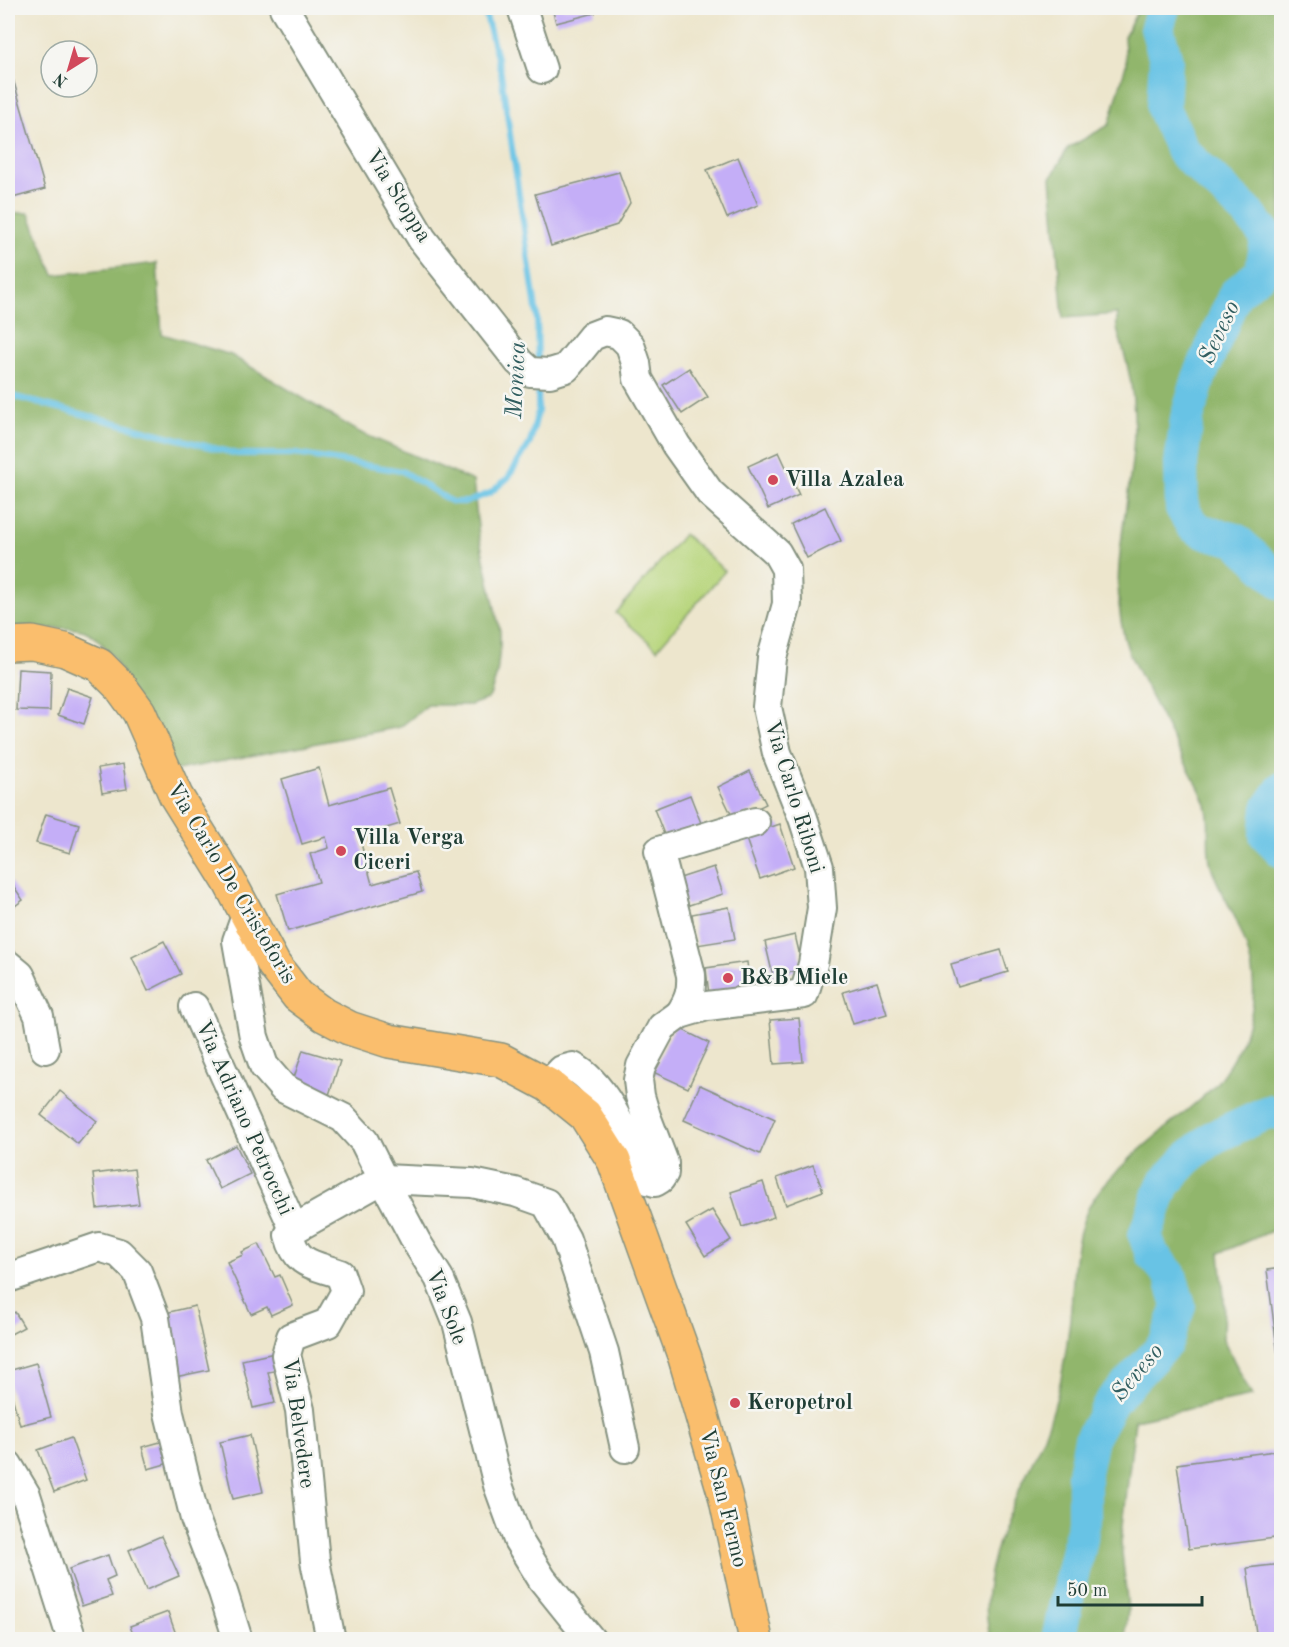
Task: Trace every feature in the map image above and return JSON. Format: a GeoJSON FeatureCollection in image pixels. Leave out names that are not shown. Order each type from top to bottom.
{"type":"FeatureCollection","features":[{"type":"Feature","properties":{"kind":"main road","name":"Via Carlo De Cristoforis"},"geometry":{"type":"LineString","coordinates":[[8,644],[32,643],[65,650],[99,665],[120,686],[139,712],[176,796],[229,881],[280,973],[298,996],[324,1016],[350,1028],[389,1041],[501,1060],[548,1085],[585,1115],[614,1161],[686,1358]]}},
{"type":"Feature","properties":{"kind":"main road","name":"Via San Fermo"},"geometry":{"type":"LineString","coordinates":[[686,1358],[725,1495],[756,1640]]}},
{"type":"Feature","properties":{"kind":"street","name":"Via Stoppa"},"geometry":{"type":"LineString","coordinates":[[284,8],[422,239],[519,362],[540,372]]}},
{"type":"Feature","properties":{"kind":"street"},"geometry":{"type":"LineString","coordinates":[[522,8],[542,69]]}},
{"type":"Feature","properties":{"kind":"street","name":"Via Carlo Riboni"},"geometry":{"type":"LineString","coordinates":[[540,372],[566,368],[592,336],[605,331],[619,333],[630,345],[639,379],[676,445],[710,493],[777,553],[786,569],[787,604],[772,658],[767,707],[777,753],[803,818],[819,867],[822,908],[813,964],[804,994],[707,1006],[680,1014]]}},
{"type":"Feature","properties":{"kind":"street"},"geometry":{"type":"LineString","coordinates":[[548,1085],[562,1070],[573,1067],[583,1072],[594,1083],[607,1103],[648,1180],[655,1182],[660,1179],[664,1173],[664,1163],[640,1096],[638,1080],[641,1066],[650,1047],[662,1027],[680,1014],[692,989],[691,975],[660,851],[755,822]]}},
{"type":"Feature","properties":{"kind":"street"},"geometry":{"type":"LineString","coordinates":[[247,913],[237,941],[254,1037],[264,1066],[283,1088],[343,1118],[364,1141],[383,1179]]}},
{"type":"Feature","properties":{"kind":"street"},"geometry":{"type":"LineString","coordinates":[[8,965],[20,975],[39,1016],[45,1049]]}},
{"type":"Feature","properties":{"kind":"street","name":"Via Adriano Petrocchi"},"geometry":{"type":"LineString","coordinates":[[194,1007],[294,1229]]}},
{"type":"Feature","properties":{"kind":"street"},"geometry":{"type":"LineString","coordinates":[[294,1229],[383,1179],[472,1183],[515,1192],[546,1203],[566,1239],[604,1352],[625,1448]]}},
{"type":"Feature","properties":{"kind":"street","name":"Via Sole"},"geometry":{"type":"LineString","coordinates":[[383,1179],[417,1243],[439,1278],[457,1322],[498,1485],[518,1540],[542,1579],[591,1640]]}},
{"type":"Feature","properties":{"kind":"street","name":"Via Belvedere"},"geometry":{"type":"LineString","coordinates":[[294,1229],[289,1234],[293,1250],[311,1266],[340,1274],[346,1291],[328,1323],[291,1337],[286,1355],[300,1410],[315,1561],[331,1640]]}},
{"type":"Feature","properties":{"kind":"street"},"geometry":{"type":"LineString","coordinates":[[8,1278],[99,1247],[119,1253],[137,1271],[155,1318],[169,1413],[195,1520],[223,1592],[238,1640]]}},
{"type":"Feature","properties":{"kind":"street"},"geometry":{"type":"LineString","coordinates":[[8,1465],[26,1495],[69,1630]]}},
{"type":"Feature","properties":{"kind":"green space"},"geometry":{"type":"Polygon","coordinates":[[[1139,8],[1281,8],[1281,1227],[1220,1253],[1224,1297],[1223,1339],[1252,1396],[1135,1420],[1121,1543],[1128,1610],[1125,1639],[991,1639],[987,1613],[988,1587],[993,1560],[1001,1533],[1046,1431],[1055,1404],[1067,1347],[1077,1243],[1085,1215],[1101,1189],[1138,1151],[1216,1084],[1241,1044],[1253,1005],[1251,964],[1245,943],[1209,858],[1206,805],[1129,653],[1121,623],[1118,594],[1119,564],[1131,474],[1134,413],[1129,373],[1117,328],[1118,314],[1063,318],[1051,178],[1068,148],[1109,125],[1126,65],[1124,37],[1139,8]]]}},
{"type":"Feature","properties":{"kind":"green space"},"geometry":{"type":"Polygon","coordinates":[[[8,213],[29,213],[54,275],[157,263],[162,334],[231,355],[359,432],[473,481],[479,536],[500,631],[497,674],[487,699],[471,705],[428,705],[400,727],[172,771],[114,658],[95,637],[87,632],[71,628],[8,632],[8,213]]]}},
{"type":"Feature","properties":{"kind":"green space"},"geometry":{"type":"Polygon","coordinates":[[[684,534],[725,571],[657,649],[616,613],[684,534]]]}},
{"type":"Feature","properties":{"kind":"building"},"geometry":{"type":"Polygon","coordinates":[[[552,8],[594,8],[595,13],[556,23],[552,8]]]}},
{"type":"Feature","properties":{"kind":"building"},"geometry":{"type":"Polygon","coordinates":[[[11,72],[45,189],[9,199],[8,73],[11,72]]]}},
{"type":"Feature","properties":{"kind":"building"},"geometry":{"type":"Polygon","coordinates":[[[738,157],[758,205],[727,218],[707,170],[738,157]]]}},
{"type":"Feature","properties":{"kind":"building"},"geometry":{"type":"Polygon","coordinates":[[[619,172],[630,203],[617,225],[551,246],[535,194],[619,172]]]}},
{"type":"Feature","properties":{"kind":"building"},"geometry":{"type":"Polygon","coordinates":[[[689,368],[708,397],[682,414],[663,385],[689,368]]]}},
{"type":"Feature","properties":{"kind":"building","name":"Villa Azalea"},"geometry":{"type":"Polygon","coordinates":[[[779,452],[799,495],[768,509],[748,466],[779,452]]]}},
{"type":"Feature","properties":{"kind":"building"},"geometry":{"type":"Polygon","coordinates":[[[825,507],[841,541],[807,558],[791,524],[825,507]]]}},
{"type":"Feature","properties":{"kind":"building"},"geometry":{"type":"Polygon","coordinates":[[[18,669],[51,671],[50,711],[16,710],[18,669]]]}},
{"type":"Feature","properties":{"kind":"building"},"geometry":{"type":"Polygon","coordinates":[[[67,688],[93,697],[84,724],[58,715],[67,688]]]}},
{"type":"Feature","properties":{"kind":"building"},"geometry":{"type":"Polygon","coordinates":[[[123,764],[127,789],[102,793],[98,768],[123,764]]]}},
{"type":"Feature","properties":{"kind":"building","name":"Villa Verga Ciceri"},"geometry":{"type":"Polygon","coordinates":[[[319,768],[329,805],[389,788],[400,824],[359,836],[372,884],[416,872],[422,892],[288,931],[277,894],[319,882],[310,854],[329,848],[326,837],[302,844],[282,779],[319,768]]]}},
{"type":"Feature","properties":{"kind":"building"},"geometry":{"type":"Polygon","coordinates":[[[750,771],[766,804],[734,820],[718,787],[750,771]]]}},
{"type":"Feature","properties":{"kind":"building"},"geometry":{"type":"Polygon","coordinates":[[[690,795],[703,828],[667,842],[654,809],[690,795]]]}},
{"type":"Feature","properties":{"kind":"building"},"geometry":{"type":"Polygon","coordinates":[[[46,814],[79,824],[70,853],[36,843],[46,814]]]}},
{"type":"Feature","properties":{"kind":"building"},"geometry":{"type":"Polygon","coordinates":[[[780,824],[794,867],[760,879],[745,836],[780,824]]]}},
{"type":"Feature","properties":{"kind":"building"},"geometry":{"type":"Polygon","coordinates":[[[714,867],[723,894],[686,906],[677,879],[714,867]]]}},
{"type":"Feature","properties":{"kind":"building"},"geometry":{"type":"Polygon","coordinates":[[[8,878],[23,900],[8,911],[8,878]]]}},
{"type":"Feature","properties":{"kind":"building"},"geometry":{"type":"Polygon","coordinates":[[[729,907],[735,939],[697,945],[692,914],[729,907]]]}},
{"type":"Feature","properties":{"kind":"building"},"geometry":{"type":"Polygon","coordinates":[[[795,935],[803,969],[773,976],[765,942],[795,935]]]}},
{"type":"Feature","properties":{"kind":"building"},"geometry":{"type":"Polygon","coordinates":[[[164,941],[181,974],[148,991],[132,957],[164,941]]]}},
{"type":"Feature","properties":{"kind":"building"},"geometry":{"type":"Polygon","coordinates":[[[1001,950],[1008,972],[958,987],[951,964],[1001,950]]]}},
{"type":"Feature","properties":{"kind":"building","name":"B&B Miele"},"geometry":{"type":"Polygon","coordinates":[[[747,962],[750,989],[709,995],[706,968],[747,962]]]}},
{"type":"Feature","properties":{"kind":"building"},"geometry":{"type":"Polygon","coordinates":[[[877,982],[887,1014],[853,1024],[843,992],[877,982]]]}},
{"type":"Feature","properties":{"kind":"building"},"geometry":{"type":"Polygon","coordinates":[[[799,1018],[803,1062],[774,1064],[770,1020],[799,1018]]]}},
{"type":"Feature","properties":{"kind":"building"},"geometry":{"type":"Polygon","coordinates":[[[675,1026],[709,1043],[688,1088],[653,1072],[675,1026]]]}},
{"type":"Feature","properties":{"kind":"building"},"geometry":{"type":"Polygon","coordinates":[[[303,1050],[340,1061],[328,1098],[291,1087],[303,1050]]]}},
{"type":"Feature","properties":{"kind":"building"},"geometry":{"type":"Polygon","coordinates":[[[700,1085],[775,1119],[760,1154],[684,1120],[700,1085]]]}},
{"type":"Feature","properties":{"kind":"building"},"geometry":{"type":"Polygon","coordinates":[[[60,1091],[97,1121],[78,1144],[41,1115],[60,1091]]]}},
{"type":"Feature","properties":{"kind":"building"},"geometry":{"type":"Polygon","coordinates":[[[236,1145],[250,1174],[220,1189],[206,1160],[236,1145]]]}},
{"type":"Feature","properties":{"kind":"building"},"geometry":{"type":"Polygon","coordinates":[[[813,1165],[823,1191],[786,1205],[777,1178],[813,1165]]]}},
{"type":"Feature","properties":{"kind":"building"},"geometry":{"type":"Polygon","coordinates":[[[134,1169],[139,1204],[97,1209],[93,1174],[134,1169]]]}},
{"type":"Feature","properties":{"kind":"building"},"geometry":{"type":"Polygon","coordinates":[[[763,1182],[774,1217],[742,1227],[731,1192],[763,1182]]]}},
{"type":"Feature","properties":{"kind":"building"},"geometry":{"type":"Polygon","coordinates":[[[712,1210],[731,1240],[705,1256],[686,1225],[712,1210]]]}},
{"type":"Feature","properties":{"kind":"building"},"geometry":{"type":"Polygon","coordinates":[[[259,1244],[275,1277],[280,1275],[293,1305],[271,1315],[267,1307],[251,1314],[227,1262],[259,1244]]]}},
{"type":"Feature","properties":{"kind":"building"},"geometry":{"type":"Polygon","coordinates":[[[1282,1268],[1282,1371],[1280,1371],[1267,1270],[1282,1268]]]}},
{"type":"Feature","properties":{"kind":"building"},"geometry":{"type":"Polygon","coordinates":[[[195,1306],[209,1370],[175,1377],[161,1314],[195,1306]]]}},
{"type":"Feature","properties":{"kind":"building"},"geometry":{"type":"Polygon","coordinates":[[[15,1312],[24,1327],[9,1335],[8,1317],[15,1312]]]}},
{"type":"Feature","properties":{"kind":"building"},"geometry":{"type":"Polygon","coordinates":[[[275,1353],[279,1370],[268,1372],[275,1403],[253,1408],[242,1360],[275,1353]]]}},
{"type":"Feature","properties":{"kind":"building"},"geometry":{"type":"Polygon","coordinates":[[[36,1363],[51,1417],[20,1425],[8,1382],[8,1371],[36,1363]]]}},
{"type":"Feature","properties":{"kind":"building"},"geometry":{"type":"Polygon","coordinates":[[[250,1435],[263,1492],[233,1499],[220,1442],[250,1435]]]}},
{"type":"Feature","properties":{"kind":"building"},"geometry":{"type":"Polygon","coordinates":[[[71,1438],[86,1480],[54,1492],[38,1450],[71,1438]]]}},
{"type":"Feature","properties":{"kind":"building"},"geometry":{"type":"Polygon","coordinates":[[[164,1441],[169,1463],[148,1469],[142,1447],[164,1441]]]}},
{"type":"Feature","properties":{"kind":"building"},"geometry":{"type":"Polygon","coordinates":[[[1282,1450],[1282,1537],[1189,1549],[1177,1464],[1282,1450]]]}},
{"type":"Feature","properties":{"kind":"building"},"geometry":{"type":"Polygon","coordinates":[[[161,1536],[179,1576],[146,1590],[129,1550],[161,1536]]]}},
{"type":"Feature","properties":{"kind":"building"},"geometry":{"type":"Polygon","coordinates":[[[108,1555],[115,1576],[106,1580],[112,1596],[82,1606],[69,1569],[108,1555]]]}},
{"type":"Feature","properties":{"kind":"building"},"geometry":{"type":"Polygon","coordinates":[[[1282,1564],[1282,1640],[1257,1640],[1247,1568],[1282,1564]]]}},
{"type":"Feature","properties":{"kind":"building"},"geometry":{"type":"Polygon","coordinates":[[[168,1612],[178,1640],[135,1640],[130,1626],[168,1612]]]}},
{"type":"Feature","properties":{"kind":"waterway","name":"Monica"},"geometry":{"type":"LineString","coordinates":[[484,8],[501,73],[537,316],[538,365]]}},
{"type":"Feature","properties":{"kind":"waterway","name":"Seveso"},"geometry":{"type":"LineString","coordinates":[[1163,8],[1157,28],[1166,60],[1163,108],[1183,152],[1246,211],[1268,237],[1261,273],[1235,294],[1199,378],[1187,418],[1181,463],[1182,508],[1192,525],[1204,532],[1236,540],[1282,583]]}},
{"type":"Feature","properties":{"kind":"waterway","name":"Monica"},"geometry":{"type":"LineString","coordinates":[[8,395],[237,454],[296,454],[402,471],[452,502],[467,502],[490,493],[508,478],[530,443],[538,411],[538,378]]}},
{"type":"Feature","properties":{"kind":"waterway","name":"Seveso"},"geometry":{"type":"LineString","coordinates":[[1282,789],[1269,808],[1266,835],[1282,851]]}},
{"type":"Feature","properties":{"kind":"waterway","name":"Seveso"},"geometry":{"type":"LineString","coordinates":[[1058,1640],[1084,1521],[1084,1473],[1091,1439],[1112,1401],[1166,1343],[1179,1306],[1170,1275],[1152,1254],[1145,1235],[1163,1185],[1187,1159],[1214,1137],[1268,1112],[1282,1113]]}},
{"type":"Feature","properties":{"kind":"place","name":"Villa Azalea"},"geometry":{"type":"Point","coordinates":[773,480]}},
{"type":"Feature","properties":{"kind":"place","name":"Villa Verga Ciceri"},"geometry":{"type":"Point","coordinates":[341,851]}},
{"type":"Feature","properties":{"kind":"place","name":"B&B Miele"},"geometry":{"type":"Point","coordinates":[728,978]}},
{"type":"Feature","properties":{"kind":"place","name":"Keropetrol"},"geometry":{"type":"Point","coordinates":[735,1403]}}]}
